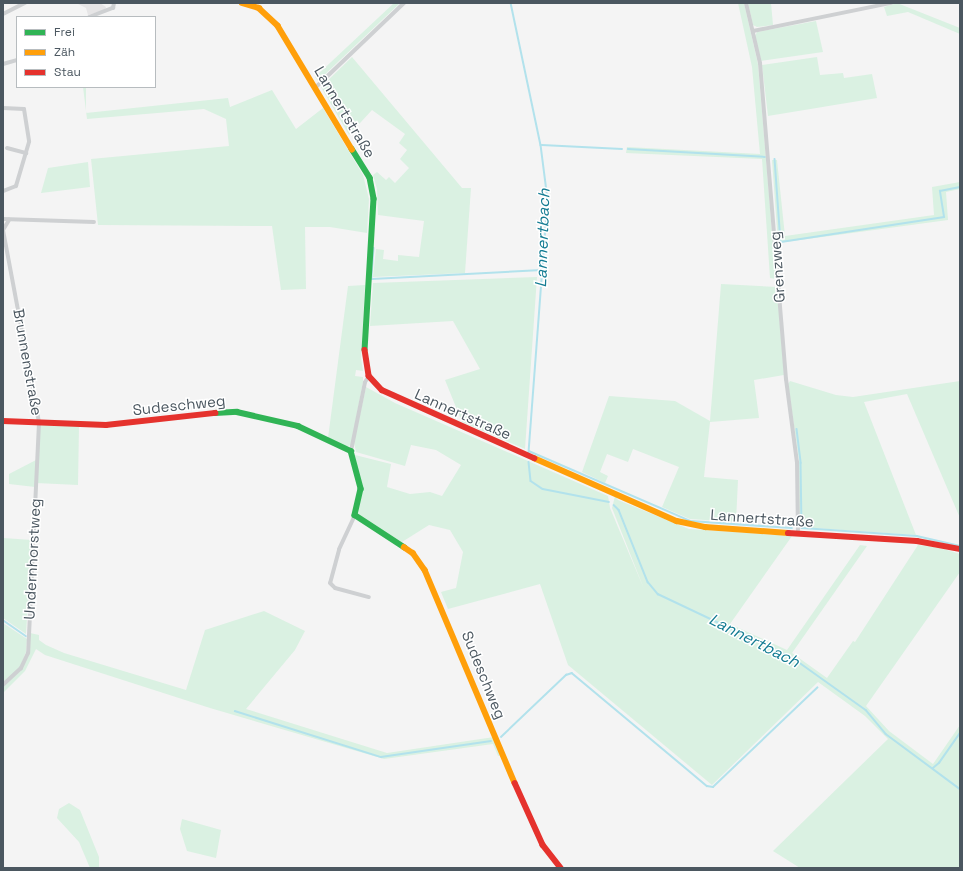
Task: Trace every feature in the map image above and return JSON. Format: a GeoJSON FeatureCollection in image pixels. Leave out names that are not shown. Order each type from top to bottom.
{"type":"FeatureCollection","features":[{"type":"Feature","properties":{"kind":"street"},"geometry":{"type":"LineString","coordinates":[[3,14],[25,3]]}},
{"type":"Feature","properties":{"kind":"street"},"geometry":{"type":"LineString","coordinates":[[92,16],[113,8],[114,3]]}},
{"type":"Feature","properties":{"kind":"street","name":"Lannertstraße"},"geometry":{"type":"LineString","coordinates":[[246,3],[263,11],[278,26],[367,174],[372,189],[364,348],[369,376],[382,390],[403,401],[677,521],[705,526],[917,541],[960,549]]}},
{"type":"Feature","properties":{"kind":"street"},"geometry":{"type":"LineString","coordinates":[[316,87],[404,3]]}},
{"type":"Feature","properties":{"kind":"street","name":"Grenzweg"},"geometry":{"type":"LineString","coordinates":[[746,3],[761,71],[786,386],[797,462],[798,533]]}},
{"type":"Feature","properties":{"kind":"street"},"geometry":{"type":"LineString","coordinates":[[753,31],[891,3]]}},
{"type":"Feature","properties":{"kind":"street"},"geometry":{"type":"LineString","coordinates":[[3,64],[16,60]]}},
{"type":"Feature","properties":{"kind":"street"},"geometry":{"type":"LineString","coordinates":[[3,108],[20,107],[26,112],[29,142],[16,186],[3,191]]}},
{"type":"Feature","properties":{"kind":"street"},"geometry":{"type":"LineString","coordinates":[[7,148],[26,153]]}},
{"type":"Feature","properties":{"kind":"street"},"geometry":{"type":"LineString","coordinates":[[3,219],[94,222]]}},
{"type":"Feature","properties":{"kind":"street","name":"Brunnenstraße"},"geometry":{"type":"LineString","coordinates":[[9,220],[3,230],[39,423]]}},
{"type":"Feature","properties":{"kind":"street"},"geometry":{"type":"LineString","coordinates":[[369,376],[365,382],[351,451],[361,489],[355,515],[339,550],[330,583],[335,588],[369,597]]}},
{"type":"Feature","properties":{"kind":"street","name":"Sudeschweg"},"geometry":{"type":"LineString","coordinates":[[3,421],[106,425],[205,413],[237,412],[298,426],[351,451]]}},
{"type":"Feature","properties":{"kind":"street","name":"Undernhorstweg"},"geometry":{"type":"LineString","coordinates":[[3,685],[21,668],[28,653],[39,423]]}},
{"type":"Feature","properties":{"kind":"street","name":"Sudeschweg"},"geometry":{"type":"LineString","coordinates":[[355,515],[413,553],[425,570],[531,822],[543,845],[561,868]]}},
{"type":"Feature","properties":{"kind":"shaded area"},"geometry":{"type":"Polygon","coordinates":[[[76,3],[100,3],[106,7],[105,10],[88,15],[86,8],[76,3]]]}},
{"type":"Feature","properties":{"kind":"green space"},"geometry":{"type":"Polygon","coordinates":[[[394,3],[400,3],[318,81],[315,77],[394,3]]]}},
{"type":"Feature","properties":{"kind":"green space"},"geometry":{"type":"Polygon","coordinates":[[[738,3],[744,3],[758,64],[776,279],[770,278],[762,159],[626,153],[627,147],[760,154],[752,67],[738,3]]]}},
{"type":"Feature","properties":{"kind":"green space"},"geometry":{"type":"Polygon","coordinates":[[[748,3],[771,3],[773,25],[757,27],[753,25],[748,3]]]}},
{"type":"Feature","properties":{"kind":"green space"},"geometry":{"type":"Polygon","coordinates":[[[897,3],[960,28],[960,34],[908,12],[887,16],[884,7],[897,3]]]}},
{"type":"Feature","properties":{"kind":"green space"},"geometry":{"type":"Polygon","coordinates":[[[816,21],[823,52],[761,61],[755,36],[757,32],[816,21]]]}},
{"type":"Feature","properties":{"kind":"green space"},"geometry":{"type":"Polygon","coordinates":[[[352,57],[462,188],[471,188],[465,273],[373,277],[376,249],[384,250],[383,259],[398,261],[398,255],[419,257],[424,221],[378,215],[377,189],[373,175],[377,172],[386,180],[389,177],[395,183],[409,168],[400,159],[407,150],[399,143],[405,134],[372,110],[349,135],[321,87],[352,57]]]}},
{"type":"Feature","properties":{"kind":"green space"},"geometry":{"type":"Polygon","coordinates":[[[817,57],[820,75],[843,73],[844,78],[872,74],[877,98],[768,116],[762,65],[817,57]]]}},
{"type":"Feature","properties":{"kind":"green space"},"geometry":{"type":"Polygon","coordinates":[[[83,88],[86,88],[86,111],[83,88]]]}},
{"type":"Feature","properties":{"kind":"green space"},"geometry":{"type":"Polygon","coordinates":[[[272,90],[296,129],[323,108],[363,175],[369,199],[367,233],[330,227],[305,227],[306,289],[281,290],[272,226],[98,225],[91,159],[229,146],[226,119],[204,109],[87,119],[86,113],[228,98],[230,107],[272,90]]]}},
{"type":"Feature","properties":{"kind":"green space"},"geometry":{"type":"Polygon","coordinates":[[[772,160],[777,160],[785,236],[934,215],[932,187],[960,182],[960,189],[946,192],[948,220],[778,243],[772,160]]]}},
{"type":"Feature","properties":{"kind":"green space"},"geometry":{"type":"Polygon","coordinates":[[[88,162],[90,187],[41,193],[48,168],[88,162]]]}},
{"type":"Feature","properties":{"kind":"green space"},"geometry":{"type":"Polygon","coordinates":[[[537,277],[525,449],[462,422],[445,380],[480,369],[453,321],[370,326],[373,283],[537,277]]]}},
{"type":"Feature","properties":{"kind":"green space"},"geometry":{"type":"Polygon","coordinates":[[[721,284],[777,287],[784,375],[754,380],[759,418],[710,422],[704,477],[738,480],[736,522],[690,519],[662,507],[679,467],[633,449],[628,462],[607,454],[600,472],[608,476],[605,483],[582,472],[609,396],[675,401],[710,421],[721,284]]]}},
{"type":"Feature","properties":{"kind":"green space"},"geometry":{"type":"Polygon","coordinates":[[[365,285],[361,358],[363,371],[356,370],[355,376],[363,377],[363,382],[351,445],[346,447],[328,438],[348,286],[365,285]]]}},
{"type":"Feature","properties":{"kind":"green space"},"geometry":{"type":"Polygon","coordinates":[[[790,381],[836,395],[853,397],[960,381],[960,518],[907,394],[864,402],[916,535],[799,527],[799,461],[788,384],[790,381]]]}},
{"type":"Feature","properties":{"kind":"green space"},"geometry":{"type":"Polygon","coordinates":[[[366,387],[395,403],[608,496],[610,508],[644,589],[612,508],[615,496],[618,500],[689,529],[792,536],[730,624],[787,650],[860,545],[867,546],[792,653],[827,678],[853,641],[855,642],[918,545],[940,548],[960,554],[960,572],[866,706],[889,731],[933,764],[960,725],[960,868],[800,868],[773,851],[888,739],[865,716],[818,682],[712,785],[568,665],[540,584],[448,609],[441,592],[456,588],[463,552],[450,530],[429,525],[402,542],[358,516],[360,500],[355,455],[391,464],[387,487],[410,494],[430,492],[442,496],[461,465],[436,450],[411,445],[405,466],[356,452],[354,442],[366,387]]]}},
{"type":"Feature","properties":{"kind":"green space"},"geometry":{"type":"Polygon","coordinates":[[[40,424],[79,426],[78,485],[36,483],[35,487],[9,484],[9,474],[36,460],[40,424]]]}},
{"type":"Feature","properties":{"kind":"green space"},"geometry":{"type":"Polygon","coordinates":[[[3,538],[32,540],[26,634],[3,618],[3,538]]]}},
{"type":"Feature","properties":{"kind":"green space"},"geometry":{"type":"Polygon","coordinates":[[[264,611],[305,631],[295,650],[246,709],[387,753],[494,737],[502,755],[498,756],[493,744],[384,759],[210,708],[45,655],[36,649],[25,671],[3,693],[3,687],[22,669],[29,653],[30,633],[39,635],[39,640],[46,645],[64,653],[186,690],[205,630],[264,611]]]}},
{"type":"Feature","properties":{"kind":"green space"},"geometry":{"type":"Polygon","coordinates":[[[3,623],[27,639],[26,652],[20,667],[3,684],[3,623]]]}},
{"type":"Feature","properties":{"kind":"green space"},"geometry":{"type":"Polygon","coordinates":[[[69,803],[80,810],[99,857],[99,868],[90,868],[79,842],[57,818],[59,809],[69,803]]]}},
{"type":"Feature","properties":{"kind":"green space"},"geometry":{"type":"Polygon","coordinates":[[[182,819],[221,830],[216,858],[187,851],[180,829],[182,819]]]}},
{"type":"Feature","properties":{"kind":"waterway","name":"Lannertbach"},"geometry":{"type":"LineString","coordinates":[[511,3],[541,145],[548,200],[529,453]]}},
{"type":"Feature","properties":{"kind":"waterway"},"geometry":{"type":"LineString","coordinates":[[542,145],[622,149]]}},
{"type":"Feature","properties":{"kind":"waterway"},"geometry":{"type":"LineString","coordinates":[[628,149],[765,157]]}},
{"type":"Feature","properties":{"kind":"waterway"},"geometry":{"type":"LineString","coordinates":[[775,159],[781,242],[944,217],[940,191],[960,187]]}},
{"type":"Feature","properties":{"kind":"waterway"},"geometry":{"type":"LineString","coordinates":[[374,248],[372,279],[542,270]]}},
{"type":"Feature","properties":{"kind":"waterway"},"geometry":{"type":"LineString","coordinates":[[797,429],[801,463],[802,528],[917,536],[960,546]]}},
{"type":"Feature","properties":{"kind":"waterway"},"geometry":{"type":"LineString","coordinates":[[529,451],[691,521],[792,528]]}},
{"type":"Feature","properties":{"kind":"waterway","name":"Lannertbach"},"geometry":{"type":"LineString","coordinates":[[529,462],[531,481],[543,489],[609,502]]}},
{"type":"Feature","properties":{"kind":"waterway","name":"Lannertbach"},"geometry":{"type":"LineString","coordinates":[[614,505],[619,510],[648,582],[658,594],[793,658],[866,710],[886,734],[960,789]]}},
{"type":"Feature","properties":{"kind":"waterway"},"geometry":{"type":"LineString","coordinates":[[3,620],[26,636]]}},
{"type":"Feature","properties":{"kind":"waterway"},"geometry":{"type":"LineString","coordinates":[[501,737],[566,675],[572,673],[707,786],[713,787],[817,688]]}},
{"type":"Feature","properties":{"kind":"waterway"},"geometry":{"type":"LineString","coordinates":[[235,711],[381,757],[491,741]]}},
{"type":"Feature","properties":{"kind":"waterway"},"geometry":{"type":"LineString","coordinates":[[933,768],[939,763],[960,733]]}},
{"type":"Feature","properties":{"kind":"traffic: fast"},"geometry":{"type":"LineString","coordinates":[[352,149],[370,178],[374,199],[365,350]]}},
{"type":"Feature","properties":{"kind":"traffic: fast"},"geometry":{"type":"LineString","coordinates":[[215,413],[237,412],[298,426],[351,451],[361,489],[355,515],[404,547]]}},
{"type":"Feature","properties":{"kind":"traffic: slow"},"geometry":{"type":"LineString","coordinates":[[242,3],[259,8],[278,26],[352,149]]}},
{"type":"Feature","properties":{"kind":"traffic: slow"},"geometry":{"type":"LineString","coordinates":[[534,458],[677,521],[705,527],[788,533]]}},
{"type":"Feature","properties":{"kind":"traffic: slow"},"geometry":{"type":"LineString","coordinates":[[404,547],[413,553],[425,570],[515,783]]}},
{"type":"Feature","properties":{"kind":"traffic: jam"},"geometry":{"type":"LineString","coordinates":[[365,350],[369,376],[382,390],[534,458]]}},
{"type":"Feature","properties":{"kind":"traffic: jam"},"geometry":{"type":"LineString","coordinates":[[3,421],[106,425],[215,413]]}},
{"type":"Feature","properties":{"kind":"traffic: jam"},"geometry":{"type":"LineString","coordinates":[[788,533],[917,541],[960,549]]}},
{"type":"Feature","properties":{"kind":"traffic: jam"},"geometry":{"type":"LineString","coordinates":[[515,783],[543,845],[561,868]]}}]}
